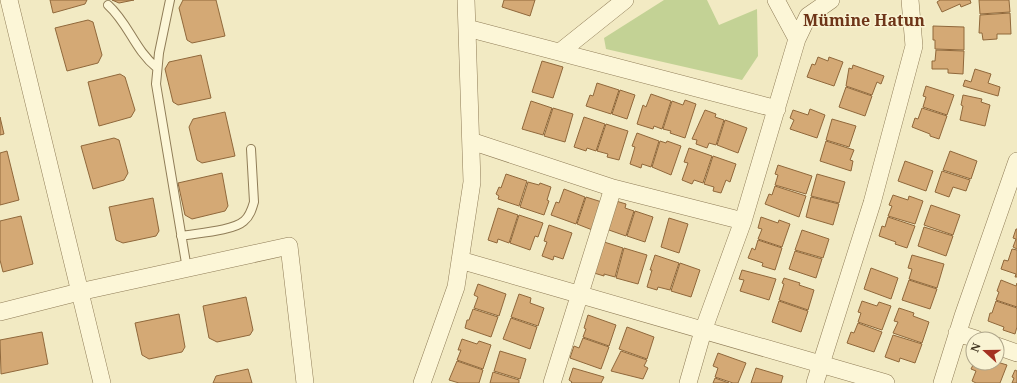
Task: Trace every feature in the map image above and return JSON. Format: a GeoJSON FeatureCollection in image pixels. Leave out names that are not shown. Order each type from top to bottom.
{"type":"FeatureCollection","features":[{"type":"Feature","properties":{"kind":"street"},"geometry":{"type":"LineString","coordinates":[[9,0],[102,383]]}},
{"type":"Feature","properties":{"kind":"street"},"geometry":{"type":"LineString","coordinates":[[422,383],[456,287],[472,182],[466,0]]}},
{"type":"Feature","properties":{"kind":"street"},"geometry":{"type":"LineString","coordinates":[[560,52],[625,0]]}},
{"type":"Feature","properties":{"kind":"street"},"geometry":{"type":"LineString","coordinates":[[776,0],[797,39]]}},
{"type":"Feature","properties":{"kind":"street"},"geometry":{"type":"LineString","coordinates":[[688,383],[703,331],[743,221],[797,39],[808,16],[832,0]]}},
{"type":"Feature","properties":{"kind":"street"},"geometry":{"type":"LineString","coordinates":[[815,383],[872,203],[914,46],[910,0]]}},
{"type":"Feature","properties":{"kind":"street"},"geometry":{"type":"LineString","coordinates":[[467,28],[776,109]]}},
{"type":"Feature","properties":{"kind":"street"},"geometry":{"type":"LineString","coordinates":[[471,141],[613,188],[743,221]]}},
{"type":"Feature","properties":{"kind":"street"},"geometry":{"type":"LineString","coordinates":[[942,383],[1017,161]]}},
{"type":"Feature","properties":{"kind":"street"},"geometry":{"type":"LineString","coordinates":[[552,383],[613,188]]}},
{"type":"Feature","properties":{"kind":"street"},"geometry":{"type":"LineString","coordinates":[[0,312],[79,292],[289,246],[305,383]]}},
{"type":"Feature","properties":{"kind":"street"},"geometry":{"type":"LineString","coordinates":[[460,260],[886,383]]}},
{"type":"Feature","properties":{"kind":"street"},"geometry":{"type":"LineString","coordinates":[[958,333],[965,335]]}},
{"type":"Feature","properties":{"kind":"street"},"geometry":{"type":"LineString","coordinates":[[1005,349],[1017,353]]}},
{"type":"Feature","properties":{"kind":"lane"},"geometry":{"type":"LineString","coordinates":[[170,0],[161,38],[156,84],[187,268]]}},
{"type":"Feature","properties":{"kind":"lane"},"geometry":{"type":"LineString","coordinates":[[108,5],[116,12],[143,56],[157,68]]}},
{"type":"Feature","properties":{"kind":"lane"},"geometry":{"type":"LineString","coordinates":[[181,236],[233,227],[248,217],[254,202],[251,149]]}},
{"type":"Feature","properties":{"kind":"green space"},"geometry":{"type":"Polygon","coordinates":[[[664,0],[707,0],[719,25],[757,9],[758,56],[742,80],[606,49],[604,38],[664,0]]]}},
{"type":"Feature","properties":{"kind":"building"},"geometry":{"type":"Polygon","coordinates":[[[50,0],[87,0],[85,4],[53,13],[50,0]]]}},
{"type":"Feature","properties":{"kind":"building"},"geometry":{"type":"Polygon","coordinates":[[[112,0],[134,0],[119,3],[112,0]]]}},
{"type":"Feature","properties":{"kind":"building"},"geometry":{"type":"Polygon","coordinates":[[[183,0],[216,0],[225,36],[192,43],[187,40],[179,8],[183,0]]]}},
{"type":"Feature","properties":{"kind":"building"},"geometry":{"type":"Polygon","coordinates":[[[504,0],[535,0],[530,16],[502,7],[504,0]]]}},
{"type":"Feature","properties":{"kind":"building"},"geometry":{"type":"Polygon","coordinates":[[[940,0],[970,0],[971,3],[961,7],[960,4],[942,12],[937,2],[940,0]]]}},
{"type":"Feature","properties":{"kind":"building"},"geometry":{"type":"Polygon","coordinates":[[[979,0],[1009,0],[1010,12],[980,14],[979,0]]]}},
{"type":"Feature","properties":{"kind":"building"},"geometry":{"type":"Polygon","coordinates":[[[1010,13],[1011,34],[997,34],[997,39],[983,40],[982,33],[979,33],[980,15],[1010,13]]]}},
{"type":"Feature","properties":{"kind":"building"},"geometry":{"type":"Polygon","coordinates":[[[88,20],[93,22],[102,55],[98,63],[67,71],[55,28],[88,20]]]}},
{"type":"Feature","properties":{"kind":"building"},"geometry":{"type":"Polygon","coordinates":[[[933,26],[964,27],[964,50],[935,49],[935,40],[933,40],[933,26]]]}},
{"type":"Feature","properties":{"kind":"building"},"geometry":{"type":"Polygon","coordinates":[[[936,50],[964,51],[963,74],[948,73],[948,69],[932,69],[932,61],[935,61],[936,50]]]}},
{"type":"Feature","properties":{"kind":"building"},"geometry":{"type":"Polygon","coordinates":[[[201,55],[211,98],[178,105],[173,102],[165,69],[169,62],[201,55]]]}},
{"type":"Feature","properties":{"kind":"building"},"geometry":{"type":"Polygon","coordinates":[[[818,57],[828,61],[829,57],[843,62],[834,86],[807,77],[812,64],[815,65],[818,57]]]}},
{"type":"Feature","properties":{"kind":"building"},"geometry":{"type":"Polygon","coordinates":[[[542,61],[563,67],[553,98],[532,92],[542,61]]]}},
{"type":"Feature","properties":{"kind":"building"},"geometry":{"type":"Polygon","coordinates":[[[853,65],[884,76],[881,84],[877,82],[872,95],[846,86],[849,68],[852,69],[853,65]]]}},
{"type":"Feature","properties":{"kind":"building"},"geometry":{"type":"Polygon","coordinates":[[[975,69],[991,74],[988,83],[1000,87],[998,96],[963,86],[965,80],[971,82],[975,69]]]}},
{"type":"Feature","properties":{"kind":"building"},"geometry":{"type":"Polygon","coordinates":[[[120,74],[125,77],[135,110],[131,117],[99,126],[88,82],[120,74]]]}},
{"type":"Feature","properties":{"kind":"building"},"geometry":{"type":"Polygon","coordinates":[[[597,83],[619,90],[611,114],[586,106],[590,95],[593,96],[597,83]]]}},
{"type":"Feature","properties":{"kind":"building"},"geometry":{"type":"Polygon","coordinates":[[[926,86],[954,95],[947,115],[923,107],[926,97],[923,96],[926,86]]]}},
{"type":"Feature","properties":{"kind":"building"},"geometry":{"type":"Polygon","coordinates":[[[846,87],[872,96],[865,116],[839,107],[846,87]]]}},
{"type":"Feature","properties":{"kind":"building"},"geometry":{"type":"Polygon","coordinates":[[[620,90],[635,95],[627,119],[612,114],[620,90]]]}},
{"type":"Feature","properties":{"kind":"building"},"geometry":{"type":"Polygon","coordinates":[[[651,94],[671,101],[662,129],[654,126],[653,129],[637,124],[643,105],[646,107],[651,94]]]}},
{"type":"Feature","properties":{"kind":"building"},"geometry":{"type":"Polygon","coordinates":[[[963,95],[982,99],[981,102],[990,105],[985,126],[960,120],[963,106],[961,105],[963,95]]]}},
{"type":"Feature","properties":{"kind":"building"},"geometry":{"type":"Polygon","coordinates":[[[685,100],[696,104],[685,138],[663,129],[672,101],[683,105],[685,100]]]}},
{"type":"Feature","properties":{"kind":"building"},"geometry":{"type":"Polygon","coordinates":[[[531,101],[552,108],[543,135],[522,129],[531,101]]]}},
{"type":"Feature","properties":{"kind":"building"},"geometry":{"type":"Polygon","coordinates":[[[553,108],[573,114],[565,142],[544,136],[553,108]]]}},
{"type":"Feature","properties":{"kind":"building"},"geometry":{"type":"Polygon","coordinates":[[[922,108],[947,116],[939,139],[912,127],[915,118],[918,119],[922,108]]]}},
{"type":"Feature","properties":{"kind":"building"},"geometry":{"type":"Polygon","coordinates":[[[810,109],[825,115],[817,138],[790,129],[794,120],[790,118],[793,110],[808,115],[810,109]]]}},
{"type":"Feature","properties":{"kind":"building"},"geometry":{"type":"Polygon","coordinates":[[[705,110],[716,114],[715,117],[724,120],[716,145],[709,143],[707,148],[696,144],[697,140],[692,139],[705,110]]]}},
{"type":"Feature","properties":{"kind":"building"},"geometry":{"type":"Polygon","coordinates":[[[225,112],[235,156],[202,163],[197,160],[189,127],[193,119],[225,112]]]}},
{"type":"Feature","properties":{"kind":"building"},"geometry":{"type":"Polygon","coordinates":[[[0,117],[4,134],[0,135],[0,117]]]}},
{"type":"Feature","properties":{"kind":"building"},"geometry":{"type":"Polygon","coordinates":[[[584,117],[605,124],[596,151],[587,148],[586,151],[574,147],[584,117]]]}},
{"type":"Feature","properties":{"kind":"building"},"geometry":{"type":"Polygon","coordinates":[[[832,119],[856,126],[849,147],[826,140],[832,119]]]}},
{"type":"Feature","properties":{"kind":"building"},"geometry":{"type":"Polygon","coordinates":[[[725,120],[747,128],[738,153],[717,145],[725,120]]]}},
{"type":"Feature","properties":{"kind":"building"},"geometry":{"type":"Polygon","coordinates":[[[606,124],[628,131],[619,160],[607,157],[608,154],[597,151],[606,124]]]}},
{"type":"Feature","properties":{"kind":"building"},"geometry":{"type":"Polygon","coordinates":[[[637,133],[659,141],[651,167],[642,164],[641,168],[630,164],[635,147],[632,146],[637,133]]]}},
{"type":"Feature","properties":{"kind":"building"},"geometry":{"type":"Polygon","coordinates":[[[114,138],[119,140],[128,173],[124,180],[93,189],[81,146],[114,138]]]}},
{"type":"Feature","properties":{"kind":"building"},"geometry":{"type":"Polygon","coordinates":[[[660,141],[666,143],[667,141],[681,146],[671,175],[652,167],[660,141]]]}},
{"type":"Feature","properties":{"kind":"building"},"geometry":{"type":"Polygon","coordinates":[[[826,141],[854,150],[850,160],[853,161],[851,171],[820,161],[826,141]]]}},
{"type":"Feature","properties":{"kind":"building"},"geometry":{"type":"Polygon","coordinates":[[[689,148],[712,156],[703,183],[694,180],[692,184],[682,180],[688,163],[684,162],[689,148]]]}},
{"type":"Feature","properties":{"kind":"building"},"geometry":{"type":"Polygon","coordinates":[[[7,151],[19,200],[0,205],[0,153],[7,151]]]}},
{"type":"Feature","properties":{"kind":"building"},"geometry":{"type":"Polygon","coordinates":[[[950,151],[977,161],[971,179],[943,170],[950,151]]]}},
{"type":"Feature","properties":{"kind":"building"},"geometry":{"type":"Polygon","coordinates":[[[713,156],[736,164],[730,182],[726,180],[721,193],[713,191],[714,187],[704,184],[713,156]]]}},
{"type":"Feature","properties":{"kind":"building"},"geometry":{"type":"Polygon","coordinates":[[[905,161],[933,171],[926,191],[898,181],[905,161]]]}},
{"type":"Feature","properties":{"kind":"building"},"geometry":{"type":"Polygon","coordinates":[[[778,165],[812,176],[806,194],[775,185],[778,175],[775,174],[778,165]]]}},
{"type":"Feature","properties":{"kind":"building"},"geometry":{"type":"Polygon","coordinates":[[[942,171],[970,180],[966,191],[953,187],[949,197],[935,192],[942,171]]]}},
{"type":"Feature","properties":{"kind":"building"},"geometry":{"type":"Polygon","coordinates":[[[222,173],[228,206],[225,211],[192,219],[185,215],[178,183],[222,173]]]}},
{"type":"Feature","properties":{"kind":"building"},"geometry":{"type":"Polygon","coordinates":[[[506,174],[527,181],[519,206],[498,199],[499,196],[496,194],[499,187],[501,188],[506,174]]]}},
{"type":"Feature","properties":{"kind":"building"},"geometry":{"type":"Polygon","coordinates":[[[817,174],[845,182],[839,203],[811,196],[817,174]]]}},
{"type":"Feature","properties":{"kind":"building"},"geometry":{"type":"Polygon","coordinates":[[[528,182],[539,185],[540,183],[551,187],[547,200],[549,201],[544,215],[520,207],[528,182]]]}},
{"type":"Feature","properties":{"kind":"building"},"geometry":{"type":"Polygon","coordinates":[[[775,186],[806,196],[799,217],[765,204],[769,194],[772,195],[775,186]]]}},
{"type":"Feature","properties":{"kind":"building"},"geometry":{"type":"Polygon","coordinates":[[[564,189],[585,197],[576,224],[551,215],[556,202],[559,203],[564,189]]]}},
{"type":"Feature","properties":{"kind":"building"},"geometry":{"type":"Polygon","coordinates":[[[893,195],[908,200],[909,196],[923,201],[915,224],[888,216],[892,206],[889,205],[893,195]]]}},
{"type":"Feature","properties":{"kind":"building"},"geometry":{"type":"Polygon","coordinates":[[[586,197],[605,203],[595,231],[577,224],[586,197]]]}},
{"type":"Feature","properties":{"kind":"building"},"geometry":{"type":"Polygon","coordinates":[[[811,197],[839,204],[833,225],[806,217],[811,197]]]}},
{"type":"Feature","properties":{"kind":"building"},"geometry":{"type":"Polygon","coordinates":[[[153,198],[159,231],[156,236],[123,243],[116,240],[109,207],[153,198]]]}},
{"type":"Feature","properties":{"kind":"building"},"geometry":{"type":"Polygon","coordinates":[[[616,201],[626,204],[625,208],[634,211],[626,236],[606,229],[616,201]]]}},
{"type":"Feature","properties":{"kind":"building"},"geometry":{"type":"Polygon","coordinates":[[[931,205],[960,215],[953,235],[924,225],[931,205]]]}},
{"type":"Feature","properties":{"kind":"building"},"geometry":{"type":"Polygon","coordinates":[[[498,208],[518,215],[509,243],[498,239],[497,243],[488,240],[498,208]]]}},
{"type":"Feature","properties":{"kind":"building"},"geometry":{"type":"Polygon","coordinates":[[[635,211],[653,217],[645,242],[627,236],[635,211]]]}},
{"type":"Feature","properties":{"kind":"building"},"geometry":{"type":"Polygon","coordinates":[[[519,215],[543,223],[538,237],[535,236],[530,250],[510,243],[519,215]]]}},
{"type":"Feature","properties":{"kind":"building"},"geometry":{"type":"Polygon","coordinates":[[[21,216],[33,264],[3,272],[0,260],[0,221],[21,216]]]}},
{"type":"Feature","properties":{"kind":"building"},"geometry":{"type":"Polygon","coordinates":[[[761,217],[778,223],[779,220],[790,224],[782,247],[758,239],[762,229],[758,228],[761,217]]]}},
{"type":"Feature","properties":{"kind":"building"},"geometry":{"type":"Polygon","coordinates":[[[888,217],[915,226],[907,248],[879,236],[882,226],[885,227],[888,217]]]}},
{"type":"Feature","properties":{"kind":"building"},"geometry":{"type":"Polygon","coordinates":[[[669,218],[688,224],[679,253],[661,247],[669,218]]]}},
{"type":"Feature","properties":{"kind":"building"},"geometry":{"type":"Polygon","coordinates":[[[549,225],[572,233],[563,259],[554,256],[553,260],[542,256],[547,242],[544,241],[549,225]]]}},
{"type":"Feature","properties":{"kind":"building"},"geometry":{"type":"Polygon","coordinates":[[[924,227],[953,236],[946,256],[918,246],[924,227]]]}},
{"type":"Feature","properties":{"kind":"building"},"geometry":{"type":"Polygon","coordinates":[[[1016,229],[1017,249],[1013,247],[1016,239],[1013,238],[1016,229]]]}},
{"type":"Feature","properties":{"kind":"building"},"geometry":{"type":"Polygon","coordinates":[[[802,230],[829,239],[823,258],[795,250],[802,230]]]}},
{"type":"Feature","properties":{"kind":"building"},"geometry":{"type":"Polygon","coordinates":[[[758,240],[782,248],[775,270],[762,266],[763,263],[748,258],[752,248],[755,250],[758,240]]]}},
{"type":"Feature","properties":{"kind":"building"},"geometry":{"type":"Polygon","coordinates":[[[601,241],[623,248],[615,277],[594,273],[601,241]]]}},
{"type":"Feature","properties":{"kind":"building"},"geometry":{"type":"Polygon","coordinates":[[[624,248],[647,255],[638,284],[616,278],[624,248]]]}},
{"type":"Feature","properties":{"kind":"building"},"geometry":{"type":"Polygon","coordinates":[[[1012,249],[1017,250],[1017,277],[1015,277],[1016,274],[1001,269],[1004,260],[1008,261],[1012,249]]]}},
{"type":"Feature","properties":{"kind":"building"},"geometry":{"type":"Polygon","coordinates":[[[795,251],[822,259],[816,278],[789,269],[795,251]]]}},
{"type":"Feature","properties":{"kind":"building"},"geometry":{"type":"Polygon","coordinates":[[[655,255],[679,263],[670,290],[658,287],[657,290],[647,287],[652,270],[650,270],[655,255]]]}},
{"type":"Feature","properties":{"kind":"building"},"geometry":{"type":"Polygon","coordinates":[[[912,255],[944,264],[937,288],[909,279],[912,269],[908,268],[912,255]]]}},
{"type":"Feature","properties":{"kind":"building"},"geometry":{"type":"Polygon","coordinates":[[[680,263],[700,270],[691,297],[671,291],[680,263]]]}},
{"type":"Feature","properties":{"kind":"building"},"geometry":{"type":"Polygon","coordinates":[[[871,268],[898,278],[891,299],[864,289],[871,268]]]}},
{"type":"Feature","properties":{"kind":"building"},"geometry":{"type":"Polygon","coordinates":[[[742,270],[776,279],[769,300],[740,291],[744,280],[739,279],[742,270]]]}},
{"type":"Feature","properties":{"kind":"building"},"geometry":{"type":"Polygon","coordinates":[[[784,278],[800,283],[799,285],[814,290],[808,310],[779,300],[784,284],[782,283],[784,278]]]}},
{"type":"Feature","properties":{"kind":"building"},"geometry":{"type":"Polygon","coordinates":[[[909,280],[937,289],[930,309],[902,300],[909,280]]]}},
{"type":"Feature","properties":{"kind":"building"},"geometry":{"type":"Polygon","coordinates":[[[1001,280],[1016,286],[1017,283],[1017,307],[996,300],[999,292],[997,291],[1001,280]]]}},
{"type":"Feature","properties":{"kind":"building"},"geometry":{"type":"Polygon","coordinates":[[[478,284],[506,294],[499,316],[474,308],[478,297],[474,295],[478,284]]]}},
{"type":"Feature","properties":{"kind":"building"},"geometry":{"type":"Polygon","coordinates":[[[519,294],[531,298],[530,303],[544,308],[538,326],[511,317],[519,294]]]}},
{"type":"Feature","properties":{"kind":"building"},"geometry":{"type":"Polygon","coordinates":[[[246,297],[253,330],[250,335],[217,342],[209,338],[203,306],[246,297]]]}},
{"type":"Feature","properties":{"kind":"building"},"geometry":{"type":"Polygon","coordinates":[[[779,301],[808,311],[801,332],[772,322],[779,301]]]}},
{"type":"Feature","properties":{"kind":"building"},"geometry":{"type":"Polygon","coordinates":[[[862,301],[877,306],[879,302],[891,306],[882,330],[858,322],[861,313],[858,312],[862,301]]]}},
{"type":"Feature","properties":{"kind":"building"},"geometry":{"type":"Polygon","coordinates":[[[996,301],[1017,308],[1017,327],[1015,334],[1003,330],[1004,327],[988,321],[996,301]]]}},
{"type":"Feature","properties":{"kind":"building"},"geometry":{"type":"Polygon","coordinates":[[[899,308],[914,313],[913,316],[929,322],[922,343],[893,333],[898,322],[894,321],[899,308]]]}},
{"type":"Feature","properties":{"kind":"building"},"geometry":{"type":"Polygon","coordinates":[[[473,309],[498,317],[491,337],[465,328],[467,320],[469,320],[473,309]]]}},
{"type":"Feature","properties":{"kind":"building"},"geometry":{"type":"Polygon","coordinates":[[[179,314],[185,347],[182,352],[149,359],[142,355],[135,323],[179,314]]]}},
{"type":"Feature","properties":{"kind":"building"},"geometry":{"type":"Polygon","coordinates":[[[588,315],[616,325],[609,346],[583,337],[588,315]]]}},
{"type":"Feature","properties":{"kind":"building"},"geometry":{"type":"Polygon","coordinates":[[[511,318],[537,327],[530,349],[503,339],[511,318]]]}},
{"type":"Feature","properties":{"kind":"building"},"geometry":{"type":"Polygon","coordinates":[[[858,323],[882,332],[874,352],[847,343],[851,332],[854,333],[858,323]]]}},
{"type":"Feature","properties":{"kind":"building"},"geometry":{"type":"Polygon","coordinates":[[[627,327],[654,337],[647,359],[619,349],[627,327]]]}},
{"type":"Feature","properties":{"kind":"building"},"geometry":{"type":"Polygon","coordinates":[[[42,332],[48,364],[1,374],[0,340],[42,332]]]}},
{"type":"Feature","properties":{"kind":"building"},"geometry":{"type":"Polygon","coordinates":[[[893,335],[922,344],[915,363],[900,358],[899,362],[885,357],[893,335]]]}},
{"type":"Feature","properties":{"kind":"building"},"geometry":{"type":"Polygon","coordinates":[[[583,338],[609,347],[601,369],[570,358],[574,346],[579,348],[583,338]]]}},
{"type":"Feature","properties":{"kind":"building"},"geometry":{"type":"Polygon","coordinates":[[[462,339],[477,344],[479,341],[491,345],[483,369],[457,360],[461,350],[458,350],[462,339]]]}},
{"type":"Feature","properties":{"kind":"building"},"geometry":{"type":"Polygon","coordinates":[[[500,351],[526,359],[520,379],[494,371],[500,351]]]}},
{"type":"Feature","properties":{"kind":"building"},"geometry":{"type":"Polygon","coordinates":[[[621,351],[647,360],[644,366],[648,368],[643,379],[611,371],[621,351]]]}},
{"type":"Feature","properties":{"kind":"building"},"geometry":{"type":"Polygon","coordinates":[[[718,353],[746,363],[738,383],[733,383],[715,377],[718,368],[713,366],[718,353]]]}},
{"type":"Feature","properties":{"kind":"building"},"geometry":{"type":"Polygon","coordinates":[[[457,361],[483,370],[479,383],[459,383],[449,380],[457,361]]]}},
{"type":"Feature","properties":{"kind":"building"},"geometry":{"type":"Polygon","coordinates":[[[573,368],[604,377],[601,383],[571,383],[572,382],[569,380],[573,368]]]}},
{"type":"Feature","properties":{"kind":"building"},"geometry":{"type":"Polygon","coordinates":[[[756,368],[783,376],[781,383],[751,383],[756,368]]]}},
{"type":"Feature","properties":{"kind":"building"},"geometry":{"type":"Polygon","coordinates":[[[248,369],[252,383],[213,383],[216,376],[248,369]]]}},
{"type":"Feature","properties":{"kind":"building"},"geometry":{"type":"Polygon","coordinates":[[[1015,370],[1017,371],[1017,383],[1012,383],[1014,378],[1012,377],[1015,370]]]}},
{"type":"Feature","properties":{"kind":"building"},"geometry":{"type":"Polygon","coordinates":[[[976,371],[1005,371],[1000,383],[976,383],[972,381],[976,371]]]}},
{"type":"Feature","properties":{"kind":"building"},"geometry":{"type":"Polygon","coordinates":[[[493,372],[519,380],[519,383],[490,383],[493,372]]]}},
{"type":"Feature","properties":{"kind":"building"},"geometry":{"type":"Polygon","coordinates":[[[715,378],[729,383],[713,383],[715,378]]]}},
{"type":"Feature","properties":{"kind":"district","name":"Mümine Hatun"},"geometry":{"type":"Point","coordinates":[864,20]}}]}
